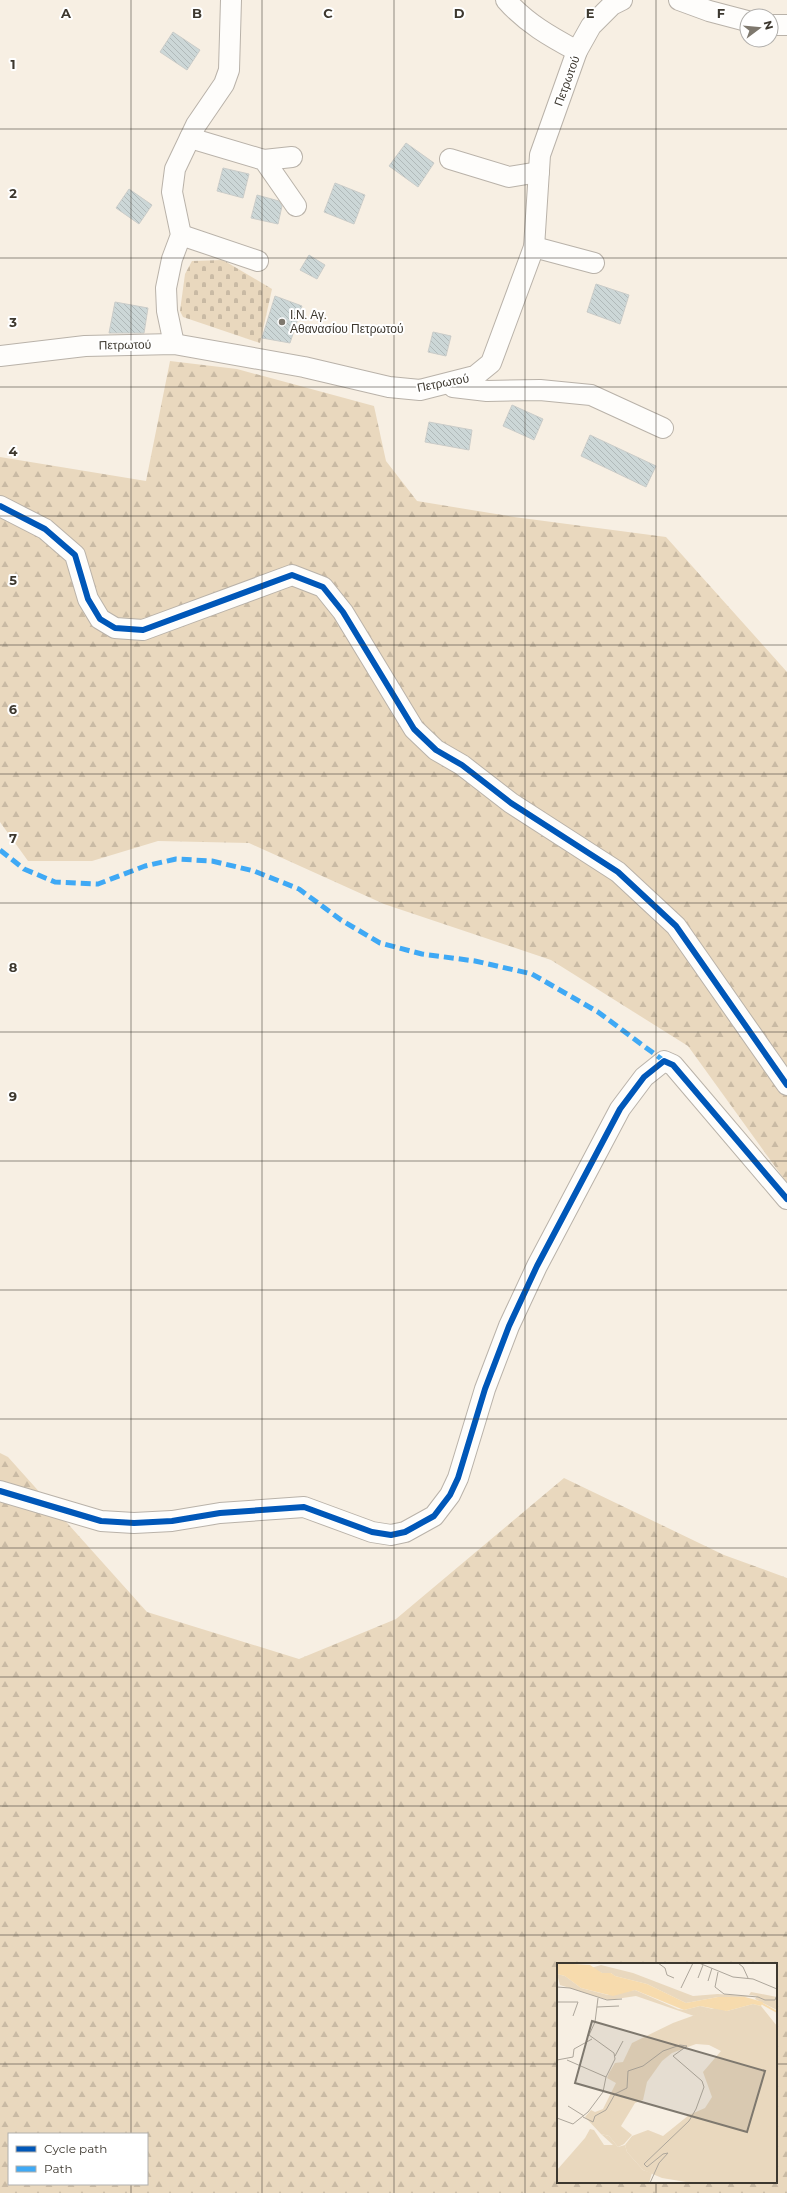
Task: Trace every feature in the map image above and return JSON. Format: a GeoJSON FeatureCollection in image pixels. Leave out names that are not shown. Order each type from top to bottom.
{"type":"FeatureCollection","features":[{"type":"Feature","properties":{"kind":"street"},"geometry":{"type":"LineString","coordinates":[[174,344],[167,311],[166,288],[172,259],[181,235],[172,192],[175,169],[210,102],[224,84],[229,70],[229,34],[232,0]]}},
{"type":"Feature","properties":{"kind":"street"},"geometry":{"type":"LineString","coordinates":[[506,0],[517,12],[544,34],[577,51]]}},
{"type":"Feature","properties":{"kind":"street","name":"Πετρωτού"},"geometry":{"type":"LineString","coordinates":[[0,356],[85,346],[174,344],[304,367],[388,387],[420,390],[441,386],[475,376],[491,363],[534,247],[540,155],[577,51],[591,26],[608,8],[622,0]]}},
{"type":"Feature","properties":{"kind":"street"},"geometry":{"type":"LineString","coordinates":[[679,0],[709,11],[739,19]]}},
{"type":"Feature","properties":{"kind":"street"},"geometry":{"type":"LineString","coordinates":[[190,138],[264,160],[292,157]]}},
{"type":"Feature","properties":{"kind":"street"},"geometry":{"type":"LineString","coordinates":[[450,159],[509,177],[539,172]]}},
{"type":"Feature","properties":{"kind":"street"},"geometry":{"type":"LineString","coordinates":[[264,160],[296,206]]}},
{"type":"Feature","properties":{"kind":"street"},"geometry":{"type":"LineString","coordinates":[[181,235],[258,261]]}},
{"type":"Feature","properties":{"kind":"street"},"geometry":{"type":"LineString","coordinates":[[534,247],[594,263]]}},
{"type":"Feature","properties":{"kind":"street"},"geometry":{"type":"LineString","coordinates":[[441,386],[487,390],[540,390],[591,395],[663,428]]}},
{"type":"Feature","properties":{"kind":"street"},"geometry":{"type":"LineString","coordinates":[[0,506],[45,529],[76,555],[88,599],[100,619],[115,628],[143,630],[292,574],[323,587],[343,612],[414,729],[436,750],[462,765],[511,804],[618,872],[670,921],[787,1085]]}},
{"type":"Feature","properties":{"kind":"street"},"geometry":{"type":"LineString","coordinates":[[0,1491],[101,1521],[134,1524],[172,1521],[220,1513],[304,1507],[372,1532],[391,1535],[405,1532],[434,1516],[450,1495],[458,1478],[485,1389],[506,1333],[537,1266],[620,1110],[652,1068],[664,1061],[673,1066],[787,1199]]}},
{"type":"Feature","properties":{"kind":"green space"},"geometry":{"type":"Polygon","coordinates":[[[223,260],[272,289],[260,343],[183,317],[180,311],[185,274],[192,261],[223,260]]]}},
{"type":"Feature","properties":{"kind":"green space"},"geometry":{"type":"Polygon","coordinates":[[[170,361],[237,369],[374,406],[386,461],[417,501],[514,517],[666,537],[787,672],[787,1183],[688,1046],[551,960],[384,904],[249,843],[158,841],[92,861],[28,861],[0,822],[0,457],[146,481],[170,361]]]}},
{"type":"Feature","properties":{"kind":"green space"},"geometry":{"type":"Polygon","coordinates":[[[0,1453],[8,1457],[147,1612],[299,1659],[396,1619],[564,1478],[724,1555],[787,1578],[787,2193],[0,2193],[0,1453]]]}},
{"type":"Feature","properties":{"kind":"building"},"geometry":{"type":"Polygon","coordinates":[[[173,32],[200,50],[187,70],[160,52],[173,32]]]}},
{"type":"Feature","properties":{"kind":"building"},"geometry":{"type":"Polygon","coordinates":[[[406,143],[434,163],[418,187],[389,166],[406,143]]]}},
{"type":"Feature","properties":{"kind":"building"},"geometry":{"type":"Polygon","coordinates":[[[223,168],[249,174],[243,198],[217,191],[223,168]]]}},
{"type":"Feature","properties":{"kind":"building"},"geometry":{"type":"Polygon","coordinates":[[[335,183],[365,195],[354,224],[324,212],[335,183]]]}},
{"type":"Feature","properties":{"kind":"building"},"geometry":{"type":"Polygon","coordinates":[[[129,189],[152,205],[139,224],[116,208],[129,189]]]}},
{"type":"Feature","properties":{"kind":"building"},"geometry":{"type":"Polygon","coordinates":[[[257,195],[279,201],[282,206],[278,224],[251,218],[257,195]]]}},
{"type":"Feature","properties":{"kind":"building"},"geometry":{"type":"Polygon","coordinates":[[[309,255],[325,265],[317,279],[300,270],[309,255]]]}},
{"type":"Feature","properties":{"kind":"building"},"geometry":{"type":"Polygon","coordinates":[[[596,284],[629,295],[620,324],[587,312],[596,284]]]}},
{"type":"Feature","properties":{"kind":"building","name":"Ι.Ν. Αγ. Αθανασίου Πετρωτού"},"geometry":{"type":"Polygon","coordinates":[[[275,296],[302,306],[290,343],[262,338],[275,296]]]}},
{"type":"Feature","properties":{"kind":"building"},"geometry":{"type":"Polygon","coordinates":[[[115,302],[148,308],[144,333],[109,333],[115,302]]]}},
{"type":"Feature","properties":{"kind":"building"},"geometry":{"type":"Polygon","coordinates":[[[433,332],[451,336],[446,356],[428,352],[433,332]]]}},
{"type":"Feature","properties":{"kind":"building"},"geometry":{"type":"Polygon","coordinates":[[[512,405],[543,419],[534,440],[503,426],[512,405]]]}},
{"type":"Feature","properties":{"kind":"building"},"geometry":{"type":"Polygon","coordinates":[[[429,422],[472,430],[469,450],[425,442],[429,422]]]}},
{"type":"Feature","properties":{"kind":"building"},"geometry":{"type":"Polygon","coordinates":[[[590,435],[656,466],[646,487],[581,456],[590,435]]]}},
{"type":"Feature","properties":{"kind":"marked path"},"geometry":{"type":"LineString","coordinates":[[0,850],[24,869],[55,882],[98,884],[145,866],[176,859],[212,861],[254,871],[299,889],[341,920],[380,943],[422,954],[475,961],[532,974],[598,1012],[664,1061]]}},
{"type":"Feature","properties":{"kind":"cycle path"},"geometry":{"type":"LineString","coordinates":[[0,506],[45,529],[75,555],[88,599],[100,619],[115,628],[143,630],[292,575],[323,587],[343,612],[414,729],[436,750],[462,765],[511,803],[618,872],[676,926],[787,1085]]}},
{"type":"Feature","properties":{"kind":"cycle path"},"geometry":{"type":"LineString","coordinates":[[0,1491],[101,1521],[134,1523],[172,1521],[220,1513],[304,1507],[372,1532],[391,1535],[405,1532],[434,1516],[450,1495],[458,1478],[485,1389],[509,1326],[537,1266],[620,1109],[644,1077],[664,1061],[673,1065],[787,1199]]}},
{"type":"Feature","properties":{"kind":"place","name":"Ι.Ν. Αγ. Αθανασίου Πετρωτού"},"geometry":{"type":"Point","coordinates":[282,322]}}]}
